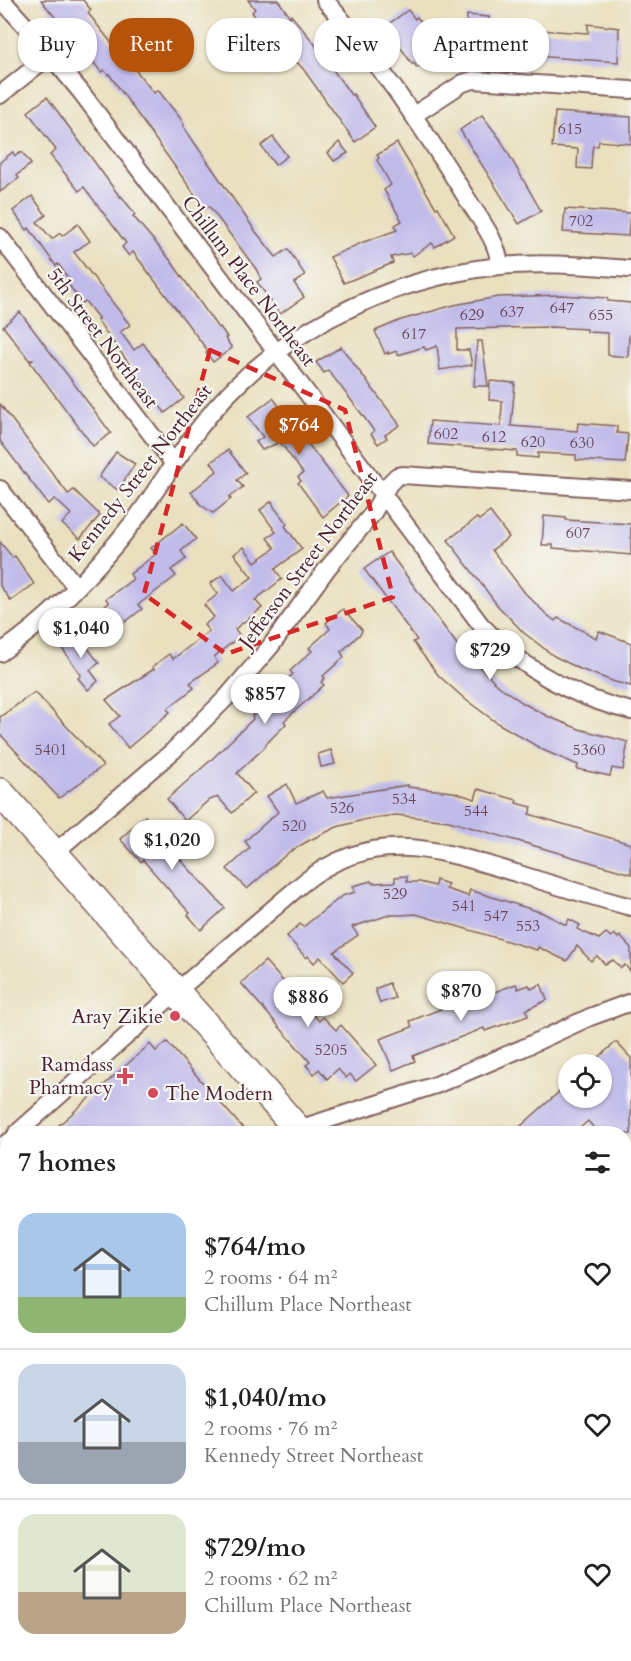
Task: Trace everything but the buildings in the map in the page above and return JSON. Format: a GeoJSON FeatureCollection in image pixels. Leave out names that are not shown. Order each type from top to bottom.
{"type":"FeatureCollection","features":[{"type":"Feature","properties":{"kind":"main road"},"geometry":{"type":"LineString","coordinates":[[0,792],[296,1126]]}},
{"type":"Feature","properties":{"kind":"street","name":"Chillum Place Northeast"},"geometry":{"type":"LineString","coordinates":[[2,0],[18,18]]}},
{"type":"Feature","properties":{"kind":"street"},"geometry":{"type":"LineString","coordinates":[[325,0],[414,116],[494,243],[500,266]]}},
{"type":"Feature","properties":{"kind":"street"},"geometry":{"type":"LineString","coordinates":[[0,95],[29,72]]}},
{"type":"Feature","properties":{"kind":"street","name":"Chillum Place Northeast"},"geometry":{"type":"LineString","coordinates":[[63,72],[471,612],[510,653],[536,672],[571,691],[631,711]]}},
{"type":"Feature","properties":{"kind":"street"},"geometry":{"type":"LineString","coordinates":[[414,116],[463,83],[473,80],[631,90]]}},
{"type":"Feature","properties":{"kind":"street","name":"5th Street Northeast"},"geometry":{"type":"LineString","coordinates":[[0,237],[174,464]]}},
{"type":"Feature","properties":{"kind":"street","name":"Kennedy Street Northeast"},"geometry":{"type":"LineString","coordinates":[[0,653],[45,617],[76,587],[135,519],[219,404],[277,353],[326,321],[376,297],[447,275],[500,266],[556,264],[631,269]]}},
{"type":"Feature","properties":{"kind":"street","name":"Jefferson Street Northeast"},"geometry":{"type":"LineString","coordinates":[[54,853],[173,751],[234,690],[373,513],[392,480],[402,475],[631,490]]}},
{"type":"Feature","properties":{"kind":"street"},"geometry":{"type":"LineString","coordinates":[[0,489],[76,587]]}},
{"type":"Feature","properties":{"kind":"street"},"geometry":{"type":"LineString","coordinates":[[25,1126],[309,878],[339,861],[370,850],[406,847],[437,850],[631,907]]}},
{"type":"Feature","properties":{"kind":"street"},"geometry":{"type":"LineString","coordinates":[[315,1126],[436,1085],[590,1017],[631,1002]]}},
{"type":"Feature","properties":{"kind":"highlighted area"},"geometry":{"type":"Polygon","coordinates":[[[210,350],[345,410],[393,597],[226,654],[144,594],[210,350]]]}},
{"type":"Feature","properties":{"kind":"place","name":"Aray Zikie"},"geometry":{"type":"Point","coordinates":[175,1016]}},
{"type":"Feature","properties":{"kind":"place","name":"Ramdass Pharmacy"},"geometry":{"type":"Point","coordinates":[125,1076]}},
{"type":"Feature","properties":{"kind":"place","name":"The Modern"},"geometry":{"type":"Point","coordinates":[153,1093]}}]}
